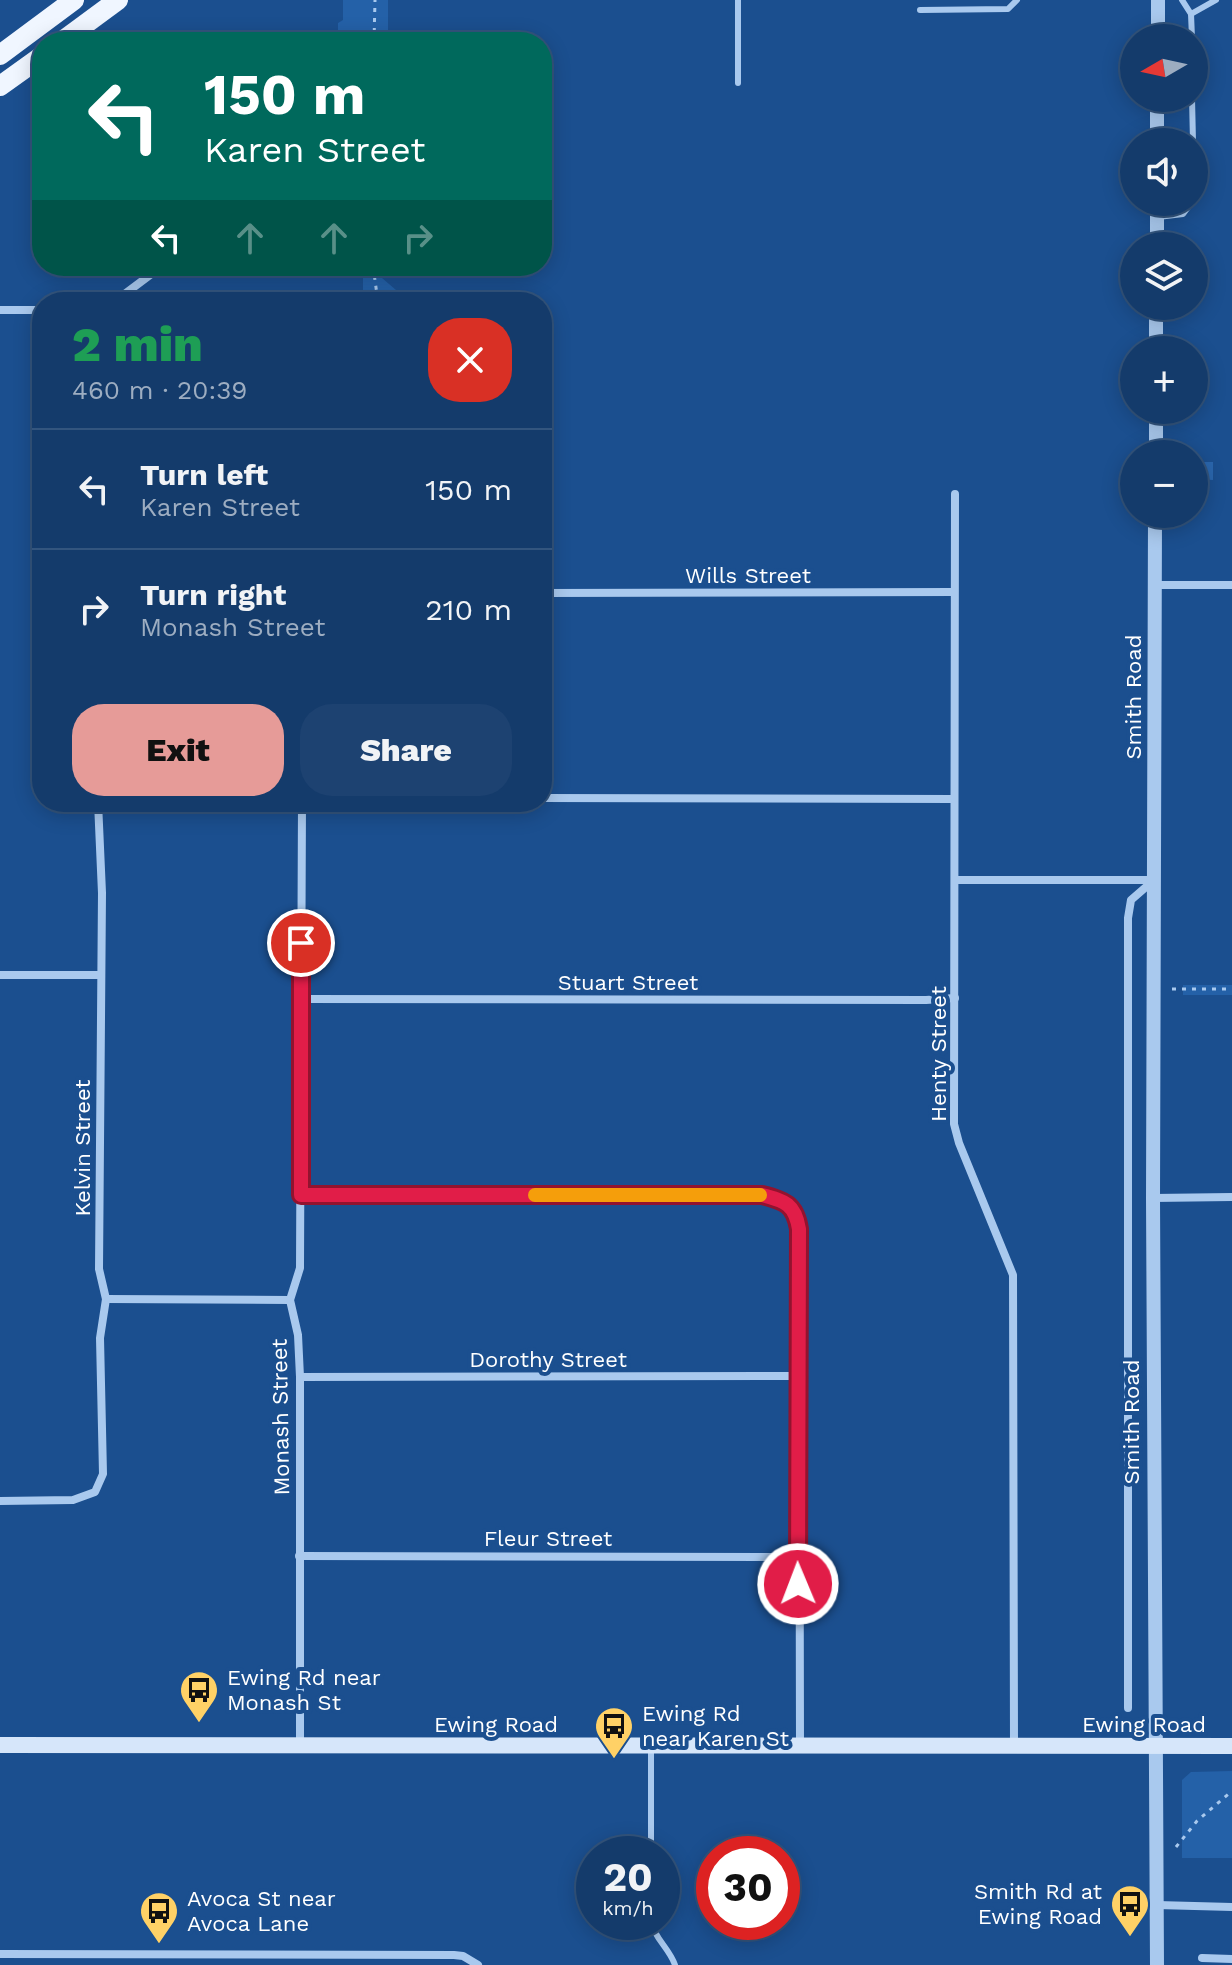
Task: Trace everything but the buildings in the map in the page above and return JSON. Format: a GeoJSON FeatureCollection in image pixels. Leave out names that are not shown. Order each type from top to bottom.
{"type":"FeatureCollection","features":[{"type":"Feature","properties":{"kind":"main road"},"geometry":{"type":"LineString","coordinates":[[0,55],[74,0]]}},
{"type":"Feature","properties":{"kind":"main road"},"geometry":{"type":"LineString","coordinates":[[75,32],[118,0]]}},
{"type":"Feature","properties":{"kind":"main road"},"geometry":{"type":"LineString","coordinates":[[0,86],[32,63]]}},
{"type":"Feature","properties":{"kind":"main road","name":"Ewing Road"},"geometry":{"type":"LineString","coordinates":[[0,1745],[1232,1746]]}},
{"type":"Feature","properties":{"kind":"street"},"geometry":{"type":"LineString","coordinates":[[1158,0],[1158,24]]}},
{"type":"Feature","properties":{"kind":"street"},"geometry":{"type":"LineString","coordinates":[[127,292],[149,276]]}},
{"type":"Feature","properties":{"kind":"street"},"geometry":{"type":"LineString","coordinates":[[0,310],[32,310]]}},
{"type":"Feature","properties":{"kind":"street","name":"Henty Street"},"geometry":{"type":"LineString","coordinates":[[955,494],[954,1124],[1013,1275],[1014,1747]]}},
{"type":"Feature","properties":{"kind":"street","name":"Smith Road"},"geometry":{"type":"LineString","coordinates":[[1155,528],[1153,1198],[1157,1965]]}},
{"type":"Feature","properties":{"kind":"street"},"geometry":{"type":"LineString","coordinates":[[1155,585],[1232,585]]}},
{"type":"Feature","properties":{"kind":"street","name":"Wills Street"},"geometry":{"type":"LineString","coordinates":[[552,593],[954,592]]}},
{"type":"Feature","properties":{"kind":"street"},"geometry":{"type":"LineString","coordinates":[[552,798],[953,799]]}},
{"type":"Feature","properties":{"kind":"street","name":"Kelvin Street"},"geometry":{"type":"LineString","coordinates":[[0,1501],[73,1500],[95,1492],[103,1474],[100,1338],[106,1299],[99,1269],[102,872],[99,812]]}},
{"type":"Feature","properties":{"kind":"street","name":"Monash Street"},"geometry":{"type":"LineString","coordinates":[[300,1745],[300,1377],[298,1335],[290,1300],[300,1268],[302,812]]}},
{"type":"Feature","properties":{"kind":"street"},"geometry":{"type":"LineString","coordinates":[[955,880],[1154,880]]}},
{"type":"Feature","properties":{"kind":"street","name":"Smith Road"},"geometry":{"type":"LineString","coordinates":[[1128,1708],[1128,918],[1131,900],[1154,880]]}},
{"type":"Feature","properties":{"kind":"street"},"geometry":{"type":"LineString","coordinates":[[0,975],[100,975]]}},
{"type":"Feature","properties":{"kind":"street","name":"Stuart Street"},"geometry":{"type":"LineString","coordinates":[[301,999],[955,998]]}},
{"type":"Feature","properties":{"kind":"street"},"geometry":{"type":"LineString","coordinates":[[301,1195],[762,1195],[784,1200],[796,1215],[799,1229],[800,1746]]}},
{"type":"Feature","properties":{"kind":"street"},"geometry":{"type":"LineString","coordinates":[[1153,1198],[1232,1197]]}},
{"type":"Feature","properties":{"kind":"street"},"geometry":{"type":"LineString","coordinates":[[106,1299],[290,1300]]}},
{"type":"Feature","properties":{"kind":"street","name":"Dorothy Street"},"geometry":{"type":"LineString","coordinates":[[300,1377],[797,1376]]}},
{"type":"Feature","properties":{"kind":"street","name":"Fleur Street"},"geometry":{"type":"LineString","coordinates":[[299,1556],[798,1557]]}},
{"type":"Feature","properties":{"kind":"street"},"geometry":{"type":"LineString","coordinates":[[1157,1905],[1232,1907]]}},
{"type":"Feature","properties":{"kind":"street"},"geometry":{"type":"LineString","coordinates":[[0,1954],[454,1955],[478,1964]]}},
{"type":"Feature","properties":{"kind":"street"},"geometry":{"type":"LineString","coordinates":[[1202,1958],[1232,1959]]}},
{"type":"Feature","properties":{"kind":"lane"},"geometry":{"type":"LineString","coordinates":[[738,0],[738,83]]}},
{"type":"Feature","properties":{"kind":"lane"},"geometry":{"type":"LineString","coordinates":[[920,10],[1008,9],[1017,0]]}},
{"type":"Feature","properties":{"kind":"lane"},"geometry":{"type":"LineString","coordinates":[[1182,0],[1191,14],[1191,24]]}},
{"type":"Feature","properties":{"kind":"lane"},"geometry":{"type":"LineString","coordinates":[[1191,14],[1216,0]]}},
{"type":"Feature","properties":{"kind":"lane"},"geometry":{"type":"LineString","coordinates":[[651,1747],[651,1836]]}},
{"type":"Feature","properties":{"kind":"lane"},"geometry":{"type":"LineString","coordinates":[[660,1940],[669,1950],[675,1965]]}},
{"type":"Feature","properties":{"kind":"path"},"geometry":{"type":"LineString","coordinates":[[374,32],[375,0]]}},
{"type":"Feature","properties":{"kind":"path"},"geometry":{"type":"LineString","coordinates":[[1172,989],[1232,989]]}},
{"type":"Feature","properties":{"kind":"path"},"geometry":{"type":"LineString","coordinates":[[1176,1847],[1197,1821],[1232,1791]]}},
{"type":"Feature","properties":{"kind":"shaded area"},"geometry":{"type":"Polygon","coordinates":[[[343,0],[388,0],[388,32],[338,32],[338,23],[343,20],[343,0]]]}},
{"type":"Feature","properties":{"kind":"shaded area"},"geometry":{"type":"Polygon","coordinates":[[[363,276],[380,276],[398,292],[363,292],[363,276]]]}},
{"type":"Feature","properties":{"kind":"shaded area"},"geometry":{"type":"Polygon","coordinates":[[[1183,985],[1232,985],[1232,995],[1183,995],[1183,985]]]}},
{"type":"Feature","properties":{"kind":"shaded area"},"geometry":{"type":"Polygon","coordinates":[[[1232,1771],[1232,1858],[1182,1858],[1182,1780],[1191,1772],[1232,1771]]]}},
{"type":"Feature","properties":{"kind":"slow traffic"},"geometry":{"type":"LineString","coordinates":[[535,1195],[760,1195]]}},
{"type":"Feature","properties":{"kind":"place","name":"Ewing Rd near Monash St"},"geometry":{"type":"Point","coordinates":[199,1724]}},
{"type":"Feature","properties":{"kind":"place","name":"Ewing Rd near Karen St"},"geometry":{"type":"Point","coordinates":[614,1760]}},
{"type":"Feature","properties":{"kind":"place","name":"Smith Rd at Ewing Road"},"geometry":{"type":"Point","coordinates":[1130,1938]}},
{"type":"Feature","properties":{"kind":"place","name":"Avoca St near Avoca Lane"},"geometry":{"type":"Point","coordinates":[159,1945]}},
{"type":"Feature","properties":{"kind":"route"},"geometry":{"type":"LineString","coordinates":[[301,943],[301,1195],[762,1195],[784,1200],[796,1215],[799,1229],[798,1584]]}}]}
